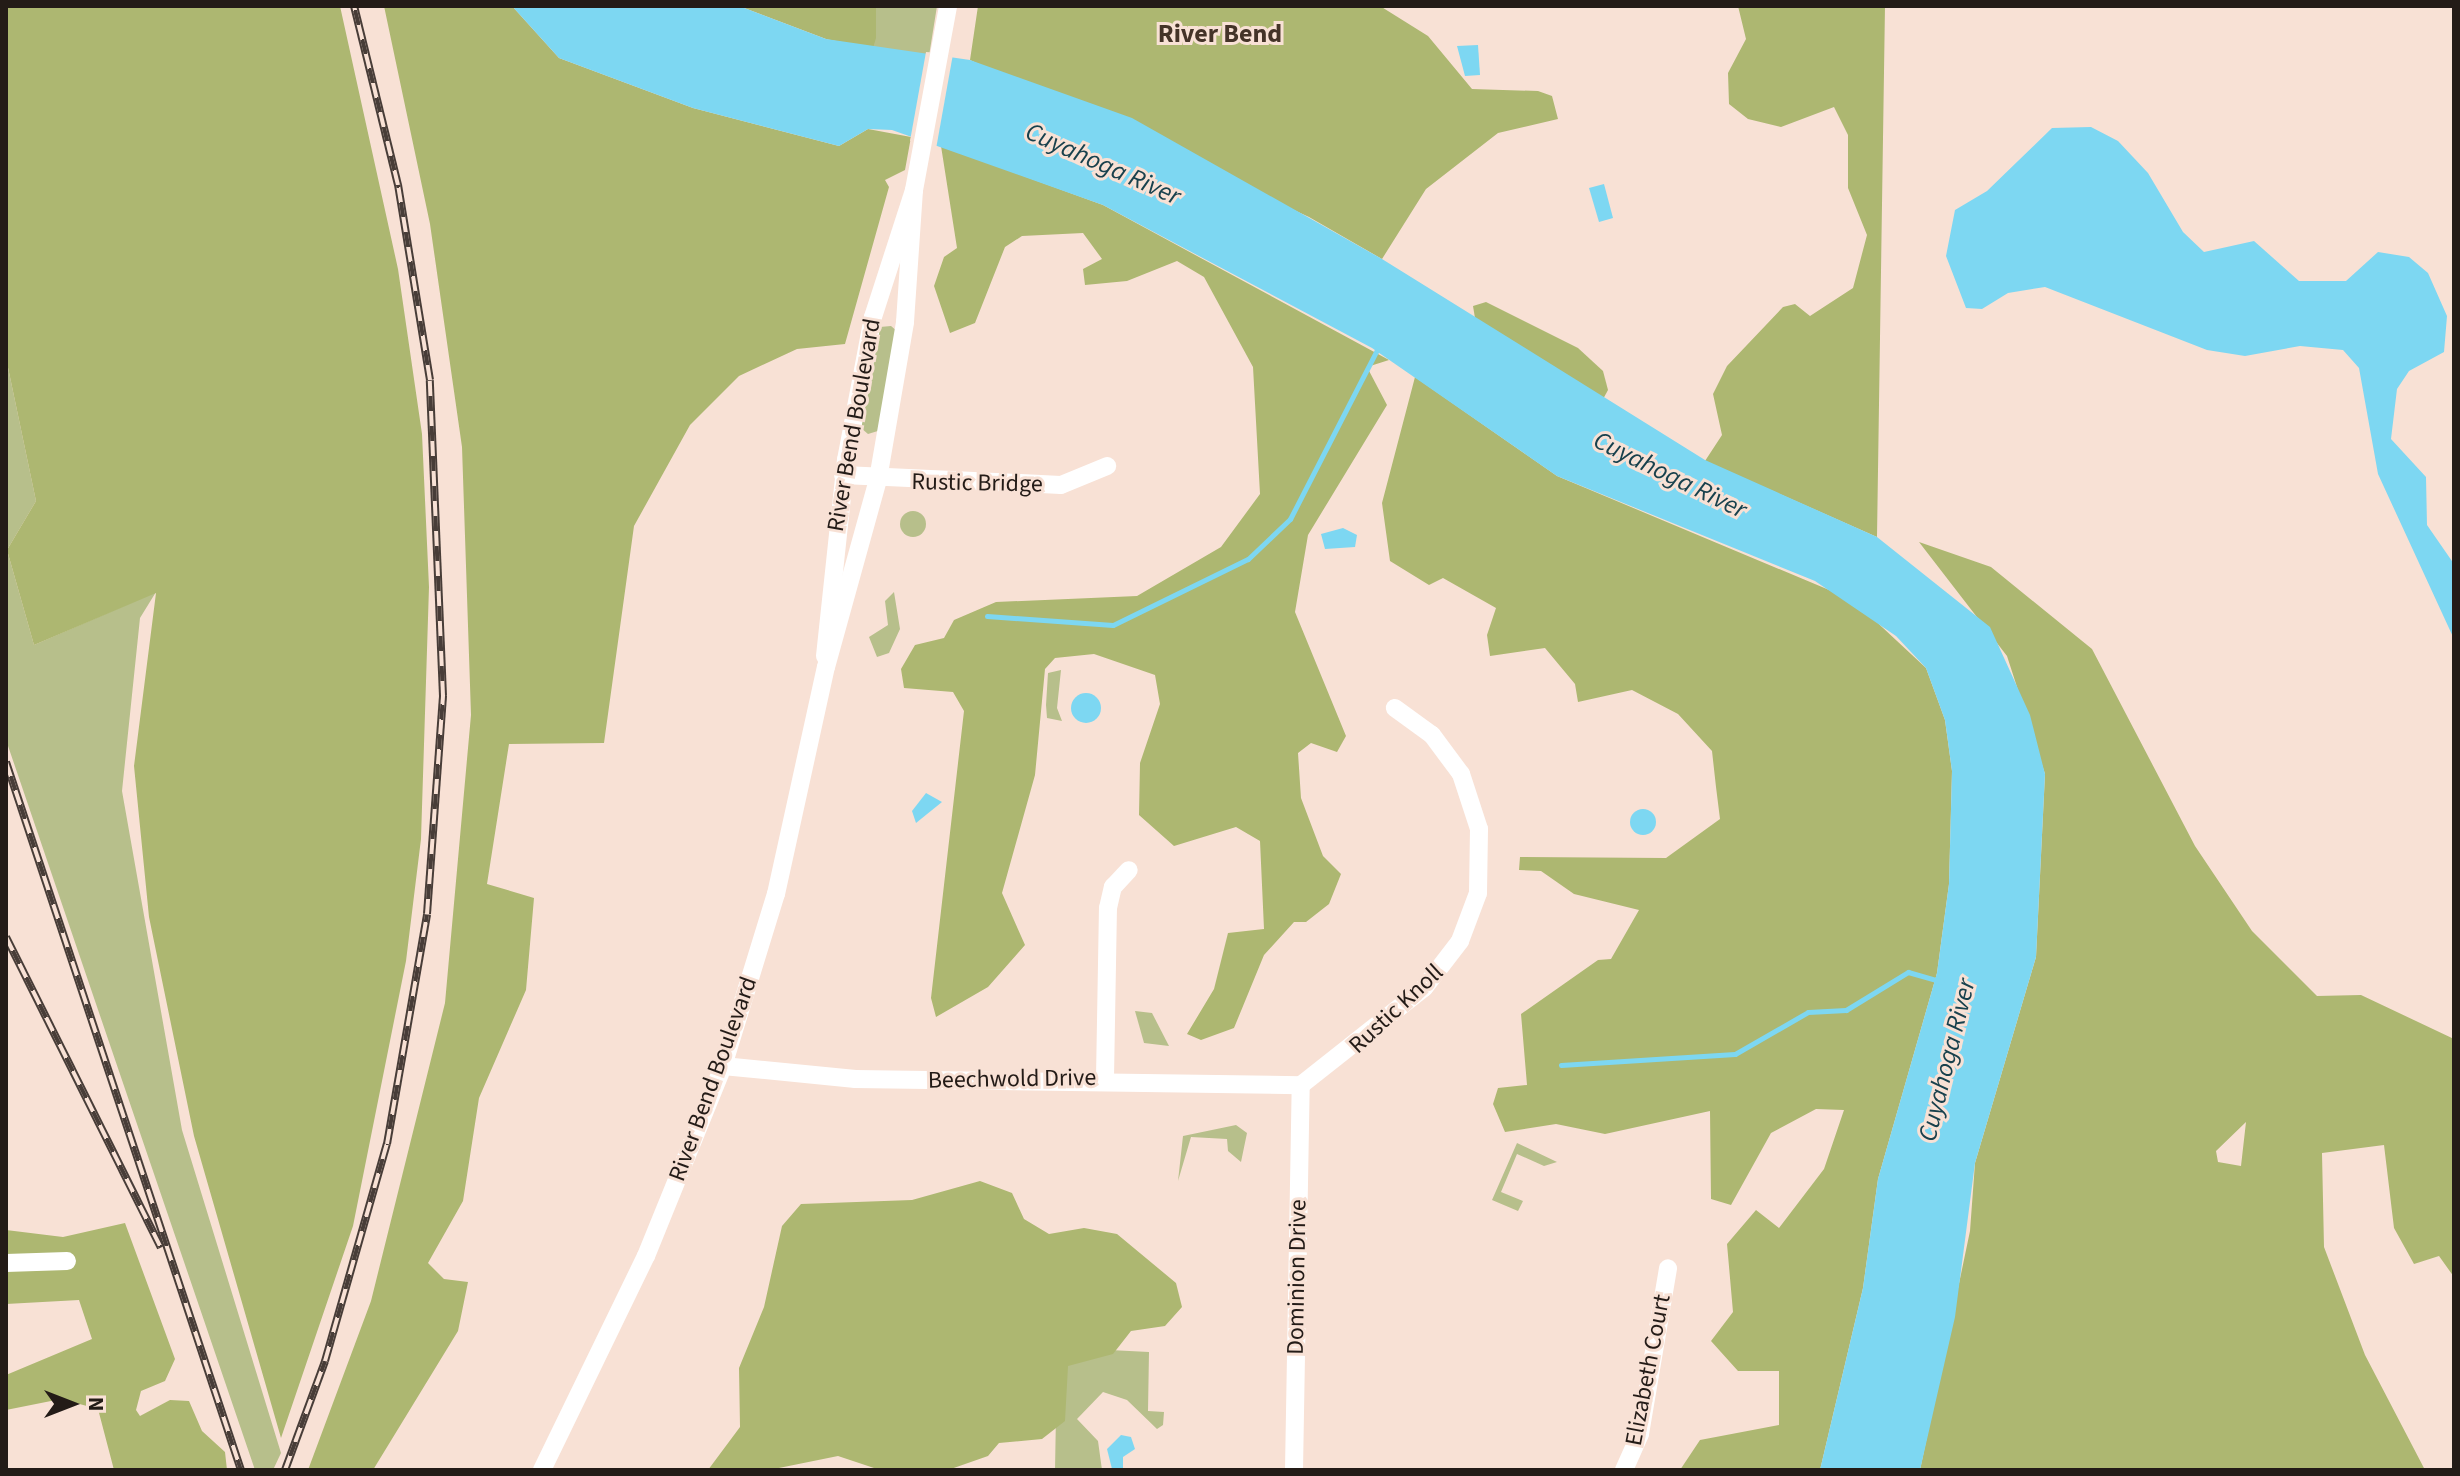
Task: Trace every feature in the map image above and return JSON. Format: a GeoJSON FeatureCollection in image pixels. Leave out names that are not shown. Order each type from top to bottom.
{"type":"FeatureCollection","features":[{"type":"Feature","properties":{"kind":"street","name":"River Bend Boulevard"},"geometry":{"type":"LineString","coordinates":[[542,1470],[646,1256],[723,1066],[776,894],[826,667],[878,479],[905,322],[916,181],[948,6]]}},
{"type":"Feature","properties":{"kind":"street","name":"River Bend Boulevard"},"geometry":{"type":"LineString","coordinates":[[826,667],[843,475],[873,317],[916,181]]}},
{"type":"Feature","properties":{"kind":"street","name":"Rustic Bridge"},"geometry":{"type":"LineString","coordinates":[[843,475],[1061,485],[1107,466]]}},
{"type":"Feature","properties":{"kind":"street","name":"Rustic Knoll"},"geometry":{"type":"LineString","coordinates":[[1301,1085],[1424,988],[1460,941],[1478,893],[1479,829],[1461,774],[1432,735],[1395,708]]}},
{"type":"Feature","properties":{"kind":"street"},"geometry":{"type":"LineString","coordinates":[[1105,1078],[1108,908],[1113,887],[1129,870]]}},
{"type":"Feature","properties":{"kind":"street","name":"Beechwold Drive"},"geometry":{"type":"LineString","coordinates":[[723,1066],[855,1079],[1105,1078],[1301,1085]]}},
{"type":"Feature","properties":{"kind":"street","name":"Dominion Drive"},"geometry":{"type":"LineString","coordinates":[[1294,1470],[1301,1085]]}},
{"type":"Feature","properties":{"kind":"street"},"geometry":{"type":"LineString","coordinates":[[6,1263],[67,1261]]}},
{"type":"Feature","properties":{"kind":"street","name":"Elizabeth Court"},"geometry":{"type":"LineString","coordinates":[[1624,1470],[1640,1434],[1668,1268]]}},
{"type":"Feature","properties":{"kind":"green space"},"geometry":{"type":"Polygon","coordinates":[[[6,6],[340,6],[398,269],[422,434],[429,587],[421,839],[406,961],[353,1226],[281,1438],[194,1136],[149,917],[134,766],[156,593],[34,645],[7,550],[36,501],[6,358],[6,6]]]}},
{"type":"Feature","properties":{"kind":"green space"},"geometry":{"type":"Polygon","coordinates":[[[384,6],[512,6],[559,58],[693,108],[839,146],[868,129],[911,137],[905,170],[885,180],[889,187],[845,344],[797,349],[739,376],[690,425],[634,526],[604,743],[509,744],[487,884],[534,898],[526,990],[479,1098],[463,1201],[428,1263],[444,1279],[468,1282],[458,1331],[373,1470],[308,1470],[371,1301],[445,1003],[471,715],[462,447],[430,224],[384,6]]]}},
{"type":"Feature","properties":{"kind":"green space"},"geometry":{"type":"Polygon","coordinates":[[[739,6],[876,6],[876,38],[873,48],[826,39],[739,6]]]}},
{"type":"Feature","properties":{"kind":"green space"},"geometry":{"type":"Polygon","coordinates":[[[825,6],[937,6],[929,56],[826,39],[825,6]]]}},
{"type":"Feature","properties":{"kind":"green space"},"geometry":{"type":"Polygon","coordinates":[[[978,6],[1380,6],[1428,36],[1472,89],[1538,91],[1552,96],[1558,119],[1498,133],[1426,189],[1382,259],[1309,217],[970,60],[978,6]]]}},
{"type":"Feature","properties":{"kind":"green space"},"geometry":{"type":"Polygon","coordinates":[[[1738,6],[1885,6],[1877,537],[1705,461],[1722,435],[1713,394],[1727,366],[1783,307],[1795,304],[1810,316],[1853,288],[1867,235],[1848,188],[1848,135],[1834,107],[1781,127],[1748,119],[1729,104],[1728,73],[1746,39],[1738,6]]]}},
{"type":"Feature","properties":{"kind":"green space"},"geometry":{"type":"Polygon","coordinates":[[[941,146],[1103,205],[1389,360],[1367,367],[1387,405],[1308,535],[1295,612],[1346,736],[1337,752],[1311,743],[1298,753],[1301,798],[1323,856],[1341,874],[1329,904],[1306,922],[1294,922],[1264,955],[1234,1028],[1201,1040],[1187,1034],[1214,989],[1228,933],[1264,929],[1260,841],[1236,827],[1174,846],[1139,815],[1140,763],[1160,704],[1155,675],[1094,654],[1055,658],[1045,669],[1035,775],[1002,893],[1025,945],[988,987],[936,1017],[931,998],[964,711],[953,692],[904,688],[901,669],[915,645],[944,638],[954,620],[996,602],[1137,596],[1221,547],[1260,494],[1253,367],[1204,277],[1177,261],[1127,281],[1085,285],[1083,269],[1102,259],[1083,233],[1022,236],[1005,247],[975,323],[950,333],[934,286],[944,257],[957,248],[941,146]]]}},
{"type":"Feature","properties":{"kind":"green space"},"geometry":{"type":"Polygon","coordinates":[[[1486,302],[1578,348],[1603,371],[1608,390],[1602,401],[1475,318],[1473,306],[1486,302]]]}},
{"type":"Feature","properties":{"kind":"green space"},"geometry":{"type":"Polygon","coordinates":[[[891,326],[898,332],[881,430],[868,434],[861,428],[880,327],[891,326]]]}},
{"type":"Feature","properties":{"kind":"green space"},"geometry":{"type":"Polygon","coordinates":[[[6,358],[36,501],[7,550],[34,645],[156,592],[140,618],[122,791],[182,1130],[281,1453],[273,1470],[255,1470],[6,740],[6,358]]]}},
{"type":"Feature","properties":{"kind":"green space"},"geometry":{"type":"Polygon","coordinates":[[[1415,377],[1557,476],[1853,600],[1926,668],[1945,720],[1952,771],[1949,884],[1937,973],[1878,1179],[1863,1288],[1820,1470],[1680,1470],[1700,1440],[1779,1425],[1779,1371],[1738,1371],[1711,1341],[1733,1312],[1727,1244],[1756,1210],[1779,1228],[1824,1169],[1844,1110],[1816,1109],[1771,1133],[1731,1205],[1711,1199],[1710,1111],[1605,1134],[1556,1124],[1505,1132],[1493,1104],[1498,1088],[1527,1085],[1521,1014],[1598,960],[1611,959],[1639,910],[1574,894],[1541,871],[1519,870],[1520,857],[1666,858],[1720,819],[1712,751],[1678,714],[1632,690],[1578,702],[1575,684],[1545,648],[1490,656],[1487,635],[1496,608],[1443,578],[1429,585],[1390,561],[1382,503],[1415,377]]]}},
{"type":"Feature","properties":{"kind":"green space"},"geometry":{"type":"Polygon","coordinates":[[[913,511],[922,515],[926,524],[922,533],[913,537],[904,533],[900,524],[904,515],[913,511]]]}},
{"type":"Feature","properties":{"kind":"green space"},"geometry":{"type":"Polygon","coordinates":[[[1919,542],[1991,567],[2092,649],[2195,846],[2252,931],[2317,996],[2361,995],[2454,1039],[2454,1277],[2439,1256],[2414,1264],[2394,1228],[2384,1145],[2322,1153],[2324,1247],[2365,1355],[2425,1470],[1920,1470],[1970,1231],[1975,1163],[2036,957],[2045,774],[2007,656],[1919,542]],[[2246,1122],[2216,1151],[2218,1162],[2241,1166],[2246,1122]]]}},
{"type":"Feature","properties":{"kind":"green space"},"geometry":{"type":"Polygon","coordinates":[[[894,592],[900,629],[889,653],[877,657],[869,637],[888,625],[885,601],[894,592]]]}},
{"type":"Feature","properties":{"kind":"green space"},"geometry":{"type":"Polygon","coordinates":[[[1061,670],[1057,708],[1062,721],[1047,718],[1046,705],[1048,673],[1061,670]]]}},
{"type":"Feature","properties":{"kind":"green space"},"geometry":{"type":"Polygon","coordinates":[[[1135,1011],[1152,1013],[1169,1046],[1144,1043],[1135,1011]]]}},
{"type":"Feature","properties":{"kind":"green space"},"geometry":{"type":"Polygon","coordinates":[[[1236,1125],[1247,1133],[1241,1162],[1228,1151],[1227,1139],[1191,1137],[1178,1181],[1183,1136],[1236,1125]]]}},
{"type":"Feature","properties":{"kind":"green space"},"geometry":{"type":"Polygon","coordinates":[[[1517,1143],[1557,1162],[1544,1166],[1517,1154],[1501,1192],[1523,1201],[1518,1211],[1492,1200],[1517,1143]]]}},
{"type":"Feature","properties":{"kind":"green space"},"geometry":{"type":"Polygon","coordinates":[[[980,1181],[1012,1193],[1024,1219],[1049,1234],[1084,1228],[1117,1234],[1176,1283],[1182,1307],[1165,1326],[1131,1331],[1113,1354],[1068,1366],[1065,1421],[1042,1439],[999,1443],[988,1456],[948,1470],[874,1468],[838,1456],[769,1470],[708,1470],[740,1427],[739,1368],[764,1307],[782,1226],[801,1204],[912,1200],[980,1181]]]}},
{"type":"Feature","properties":{"kind":"green space"},"geometry":{"type":"Polygon","coordinates":[[[125,1223],[175,1359],[165,1381],[141,1391],[136,1410],[140,1416],[170,1400],[189,1401],[202,1431],[225,1452],[227,1470],[114,1470],[98,1409],[61,1399],[6,1410],[6,1375],[92,1339],[79,1300],[6,1304],[6,1230],[63,1237],[125,1223]]]}},
{"type":"Feature","properties":{"kind":"green space"},"geometry":{"type":"Polygon","coordinates":[[[1090,1349],[1149,1352],[1148,1411],[1164,1412],[1163,1425],[1157,1429],[1127,1400],[1103,1392],[1077,1419],[1098,1441],[1102,1470],[1055,1470],[1057,1358],[1090,1349]]]}},
{"type":"Feature","properties":{"kind":"water","name":"Cuyahoga River"},"geometry":{"type":"Polygon","coordinates":[[[512,6],[739,6],[826,39],[970,60],[1132,118],[1382,259],[1705,460],[1877,537],[1990,627],[2030,715],[2045,774],[2036,957],[1975,1163],[1955,1317],[1920,1470],[1820,1470],[1863,1288],[1878,1179],[1937,973],[1949,884],[1952,771],[1945,720],[1926,668],[1896,636],[1815,581],[1557,476],[1372,348],[1103,205],[892,130],[868,129],[839,146],[693,108],[559,58],[512,6]]]}},
{"type":"Feature","properties":{"kind":"water"},"geometry":{"type":"Polygon","coordinates":[[[1478,45],[1480,75],[1465,76],[1457,46],[1478,45]]]}},
{"type":"Feature","properties":{"kind":"water"},"geometry":{"type":"Polygon","coordinates":[[[2091,127],[2118,141],[2148,173],[2183,232],[2204,252],[2254,241],[2299,281],[2346,281],[2378,252],[2409,257],[2428,273],[2447,316],[2444,352],[2409,371],[2397,389],[2391,439],[2426,477],[2427,525],[2454,564],[2454,639],[2378,474],[2359,368],[2343,350],[2300,346],[2245,356],[2207,350],[2045,287],[2008,293],[1982,309],[1966,308],[1946,256],[1955,210],[1987,191],[2052,128],[2091,127]]]}},
{"type":"Feature","properties":{"kind":"water"},"geometry":{"type":"Polygon","coordinates":[[[1604,184],[1613,218],[1599,222],[1589,188],[1604,184]]]}},
{"type":"Feature","properties":{"kind":"water"},"geometry":{"type":"Polygon","coordinates":[[[1343,528],[1357,535],[1355,547],[1325,549],[1321,534],[1343,528]]]}},
{"type":"Feature","properties":{"kind":"water"},"geometry":{"type":"Polygon","coordinates":[[[1086,693],[1092,694],[1100,702],[1100,714],[1092,722],[1086,723],[1080,722],[1072,714],[1071,708],[1072,702],[1080,694],[1086,693]]]}},
{"type":"Feature","properties":{"kind":"water"},"geometry":{"type":"Polygon","coordinates":[[[926,793],[942,802],[916,823],[912,811],[926,793]]]}},
{"type":"Feature","properties":{"kind":"water"},"geometry":{"type":"Polygon","coordinates":[[[1643,809],[1652,813],[1656,822],[1652,831],[1643,835],[1634,831],[1630,822],[1634,813],[1643,809]]]}},
{"type":"Feature","properties":{"kind":"water"},"geometry":{"type":"Polygon","coordinates":[[[1121,1435],[1131,1437],[1135,1449],[1123,1457],[1123,1468],[1112,1469],[1107,1449],[1121,1435]]]}},
{"type":"Feature","properties":{"kind":"pier"},"geometry":{"type":"Polygon","coordinates":[[[926,52],[953,54],[936,149],[910,141],[926,52]]]}},
{"type":"Feature","properties":{"kind":"waterway"},"geometry":{"type":"LineString","coordinates":[[987,616],[1113,625],[1248,559],[1290,519],[1379,346]]}},
{"type":"Feature","properties":{"kind":"waterway","name":"Cuyahoga River"},"geometry":{"type":"LineString","coordinates":[[1561,1065],[1735,1054],[1808,1012],[1846,1010],[1908,972],[1942,982]]}},
{"type":"Feature","properties":{"kind":"railway"},"geometry":{"type":"LineString","coordinates":[[285,1470],[325,1361],[387,1144],[427,914],[443,696],[430,380],[398,185],[354,6]]}},
{"type":"Feature","properties":{"kind":"railway"},"geometry":{"type":"LineString","coordinates":[[6,762],[241,1470]]}},
{"type":"Feature","properties":{"kind":"railway"},"geometry":{"type":"LineString","coordinates":[[6,937],[161,1248]]}},
{"type":"Feature","properties":{"kind":"district","name":"River Bend"},"geometry":{"type":"Point","coordinates":[1220,34]}}]}
